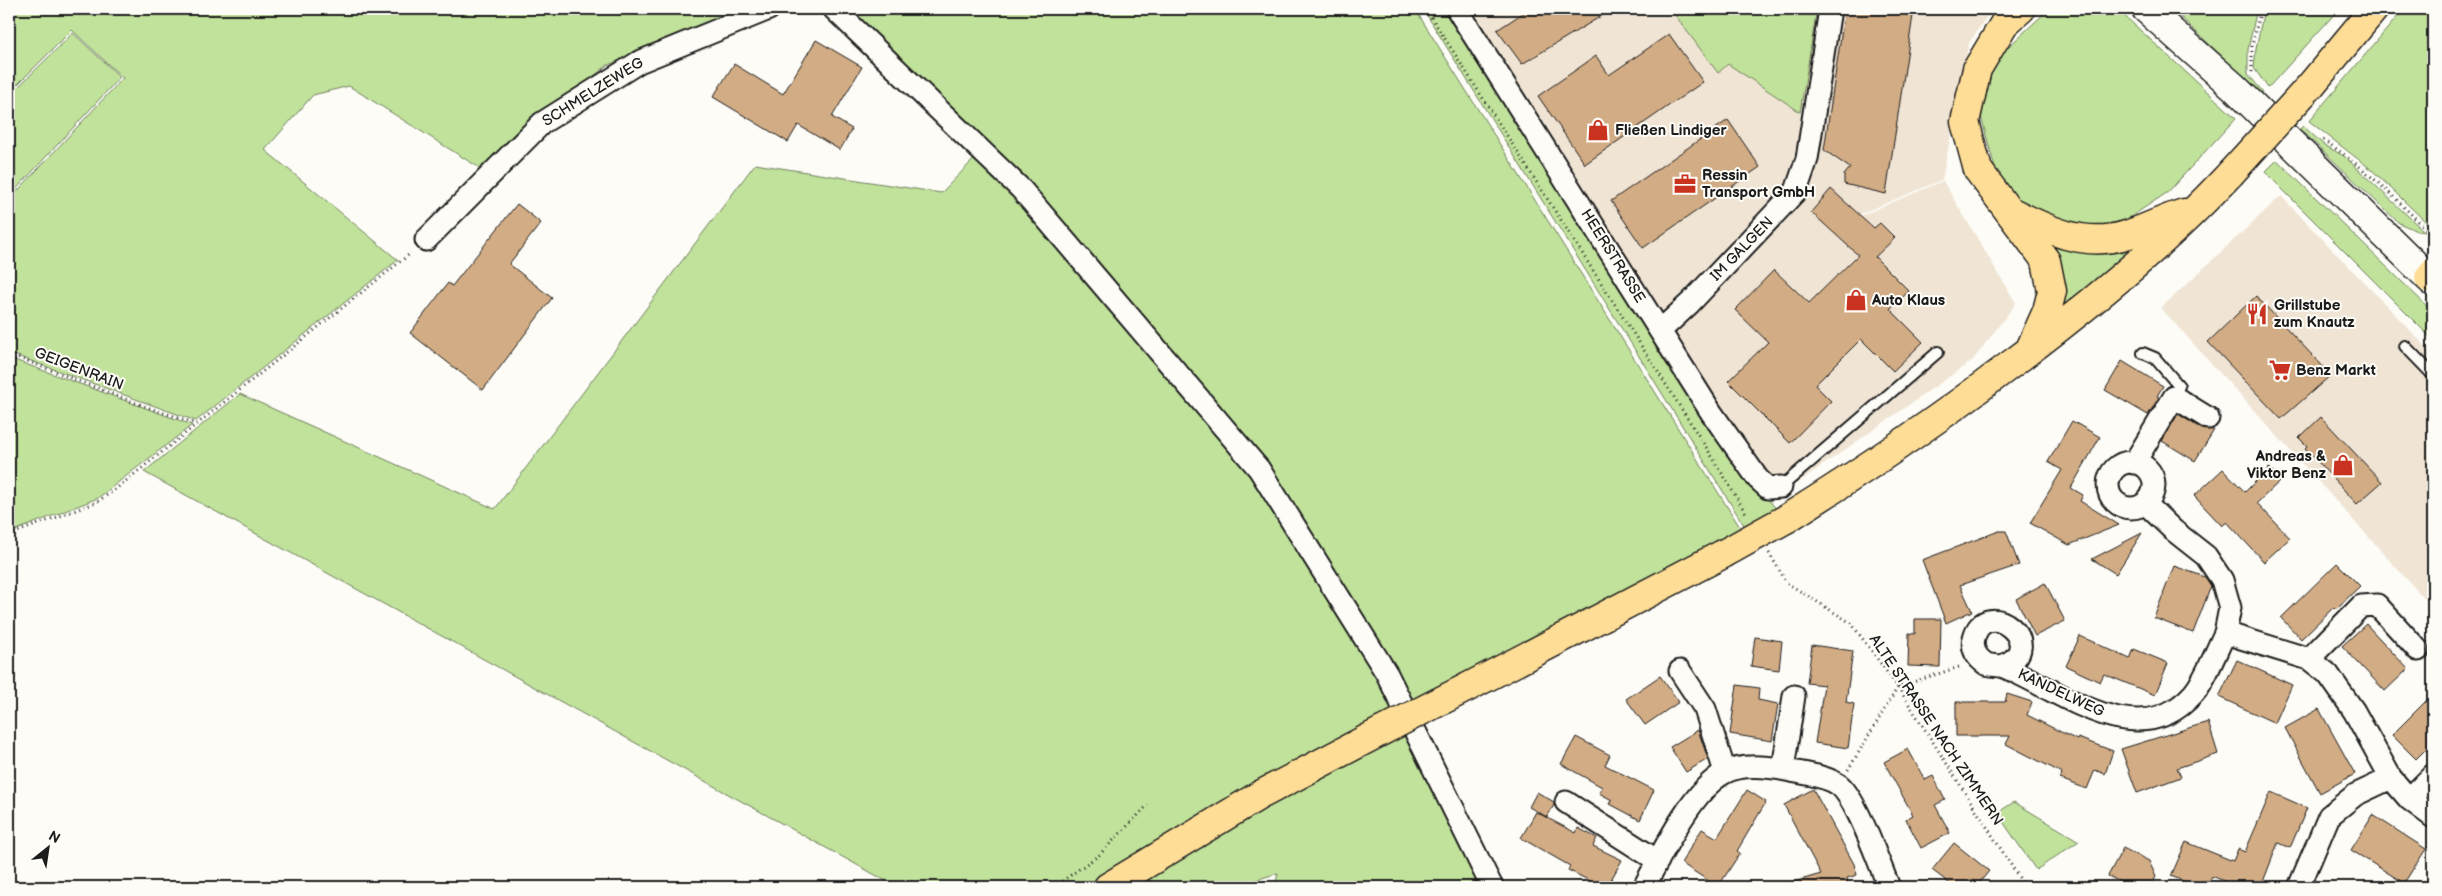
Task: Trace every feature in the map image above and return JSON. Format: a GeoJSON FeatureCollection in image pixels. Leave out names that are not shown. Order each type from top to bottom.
{"type":"FeatureCollection","features":[{"type":"Feature","properties":{"kind":"main road"},"geometry":{"type":"LineString","coordinates":[[1108,887],[1260,795],[1723,554],[1786,519],[1847,481],[1938,419],[2029,351],[2128,272],[2195,209],[2230,174],[2311,85],[2374,9]]}},
{"type":"Feature","properties":{"kind":"main road"},"geometry":{"type":"LineString","coordinates":[[2011,14],[1977,69],[1964,122],[1978,170],[2046,261],[2052,291],[2047,311],[2029,351]]}},
{"type":"Feature","properties":{"kind":"main road"},"geometry":{"type":"LineString","coordinates":[[2006,208],[2048,230],[2078,239],[2101,240],[2126,235],[2195,209]]}},
{"type":"Feature","properties":{"kind":"street","name":"SCHMELZEWEG"},"geometry":{"type":"LineString","coordinates":[[426,240],[542,123],[638,62],[769,9]]}},
{"type":"Feature","properties":{"kind":"street"},"geometry":{"type":"LineString","coordinates":[[834,9],[1021,189],[1259,469],[1387,674],[1492,887]]}},
{"type":"Feature","properties":{"kind":"street","name":"HEERSTRASSE"},"geometry":{"type":"LineString","coordinates":[[1457,9],[1711,412],[1758,479],[1768,488],[1781,487]]}},
{"type":"Feature","properties":{"kind":"street","name":"IM GALGEN"},"geometry":{"type":"LineString","coordinates":[[1660,331],[1690,303],[1796,191],[1807,159],[1830,9]]}},
{"type":"Feature","properties":{"kind":"street"},"geometry":{"type":"LineString","coordinates":[[2146,9],[2234,87],[2432,278]]}},
{"type":"Feature","properties":{"kind":"street"},"geometry":{"type":"LineString","coordinates":[[2134,462],[2174,397],[2208,418]]}},
{"type":"Feature","properties":{"kind":"street"},"geometry":{"type":"LineString","coordinates":[[2134,462],[2142,465],[2153,476],[2154,492],[2146,504],[2133,509],[2125,508],[2113,500],[2110,494],[2109,479],[2113,471],[2126,463],[2134,462]]}},
{"type":"Feature","properties":{"kind":"street","name":"KANDELWEG"},"geometry":{"type":"LineString","coordinates":[[2002,666],[2086,708],[2122,720],[2149,721],[2178,708],[2194,693],[2225,633],[2230,608],[2222,580],[2206,556],[2172,530],[2146,504]]}},
{"type":"Feature","properties":{"kind":"street"},"geometry":{"type":"LineString","coordinates":[[2309,660],[2361,606],[2377,605],[2418,650]]}},
{"type":"Feature","properties":{"kind":"street"},"geometry":{"type":"LineString","coordinates":[[2225,633],[2309,660],[2328,674],[2354,711],[2391,778],[2410,798],[2433,817]]}},
{"type":"Feature","properties":{"kind":"street"},"geometry":{"type":"LineString","coordinates":[[1680,671],[1705,709],[1725,772]]}},
{"type":"Feature","properties":{"kind":"street"},"geometry":{"type":"LineString","coordinates":[[1783,769],[1794,696]]}},
{"type":"Feature","properties":{"kind":"street"},"geometry":{"type":"LineString","coordinates":[[1644,887],[1677,828],[1708,785],[1725,772],[1745,767],[1783,769],[1814,776],[1839,785],[1852,802],[1889,887]]}},
{"type":"Feature","properties":{"kind":"street"},"geometry":{"type":"LineString","coordinates":[[2410,798],[2433,775]]}},
{"type":"Feature","properties":{"kind":"street"},"geometry":{"type":"LineString","coordinates":[[2299,887],[2329,816],[2355,795],[2391,778]]}},
{"type":"Feature","properties":{"kind":"street"},"geometry":{"type":"LineString","coordinates":[[1566,802],[1658,861]]}},
{"type":"Feature","properties":{"kind":"lane"},"geometry":{"type":"LineString","coordinates":[[2405,346],[2433,375]]}},
{"type":"Feature","properties":{"kind":"lane"},"geometry":{"type":"LineString","coordinates":[[1781,487],[1938,352]]}},
{"type":"Feature","properties":{"kind":"lane"},"geometry":{"type":"LineString","coordinates":[[2143,353],[2155,358],[2179,386],[2174,397]]}},
{"type":"Feature","properties":{"kind":"path"},"geometry":{"type":"LineString","coordinates":[[1426,9],[1706,447],[1752,523]]}},
{"type":"Feature","properties":{"kind":"path"},"geometry":{"type":"LineString","coordinates":[[2256,78],[2252,73],[2251,54],[2261,9]]}},
{"type":"Feature","properties":{"kind":"path"},"geometry":{"type":"LineString","coordinates":[[2316,134],[2344,153],[2376,180],[2433,236]]}},
{"type":"Feature","properties":{"kind":"path"},"geometry":{"type":"LineString","coordinates":[[9,535],[95,503],[112,492],[426,240]]}},
{"type":"Feature","properties":{"kind":"path","name":"GEIGENRAIN"},"geometry":{"type":"LineString","coordinates":[[9,354],[141,405],[197,424]]}},
{"type":"Feature","properties":{"kind":"path","name":"ALTE STRASSE NACH ZIMMERN"},"geometry":{"type":"LineString","coordinates":[[1767,549],[1787,583],[1851,623],[1898,687],[2025,887]]}},
{"type":"Feature","properties":{"kind":"path"},"geometry":{"type":"LineString","coordinates":[[1839,785],[1898,687],[1967,664]]}},
{"type":"Feature","properties":{"kind":"path"},"geometry":{"type":"LineString","coordinates":[[1054,887],[1099,855],[1148,805]]}},
{"type":"Feature","properties":{"kind":"shaded area"},"geometry":{"type":"Polygon","coordinates":[[[1460,9],[1992,9],[1969,43],[1942,180],[1848,219],[1848,221],[1943,181],[2016,303],[1973,360],[1773,500],[1644,302],[1460,9]]]}},
{"type":"Feature","properties":{"kind":"shaded area"},"geometry":{"type":"Polygon","coordinates":[[[2281,196],[2433,354],[2433,608],[2161,308],[2281,196]]]}},
{"type":"Feature","properties":{"kind":"green space"},"geometry":{"type":"Polygon","coordinates":[[[9,9],[748,9],[608,65],[541,117],[486,172],[349,86],[313,95],[265,150],[398,260],[196,421],[9,353],[9,200],[123,78],[72,30],[9,93],[9,9]]]}},
{"type":"Feature","properties":{"kind":"green space"},"geometry":{"type":"Polygon","coordinates":[[[837,9],[1415,9],[1748,540],[1413,721],[1262,469],[1022,188],[837,9]]]}},
{"type":"Feature","properties":{"kind":"green space"},"geometry":{"type":"Polygon","coordinates":[[[1423,9],[1452,9],[1760,490],[1785,519],[1752,538],[1423,9]]]}},
{"type":"Feature","properties":{"kind":"green space"},"geometry":{"type":"Polygon","coordinates":[[[1683,9],[1817,9],[1800,112],[1728,64],[1718,73],[1675,15],[1683,9]]]}},
{"type":"Feature","properties":{"kind":"green space"},"geometry":{"type":"Polygon","coordinates":[[[2049,9],[2117,9],[2236,118],[2168,192],[2117,226],[2088,229],[2024,207],[1998,179],[1980,113],[1987,81],[2006,49],[2049,9]]]}},
{"type":"Feature","properties":{"kind":"green space"},"geometry":{"type":"Polygon","coordinates":[[[2172,9],[2257,9],[2248,49],[2248,74],[2263,92],[2262,94],[2172,9]]]}},
{"type":"Feature","properties":{"kind":"green space"},"geometry":{"type":"Polygon","coordinates":[[[2264,9],[2339,9],[2268,88],[2254,68],[2264,9]]]}},
{"type":"Feature","properties":{"kind":"green space"},"geometry":{"type":"Polygon","coordinates":[[[2404,9],[2433,9],[2433,229],[2372,170],[2309,121],[2404,9]]]}},
{"type":"Feature","properties":{"kind":"green space"},"geometry":{"type":"Polygon","coordinates":[[[73,33],[120,77],[9,197],[9,96],[73,33]]]}},
{"type":"Feature","properties":{"kind":"green space"},"geometry":{"type":"Polygon","coordinates":[[[2303,126],[2324,145],[2344,156],[2425,232],[2417,231],[2399,223],[2300,129],[2303,126]]]}},
{"type":"Feature","properties":{"kind":"green space"},"geometry":{"type":"Polygon","coordinates":[[[980,153],[1257,470],[1408,722],[1108,887],[897,887],[144,472],[240,394],[495,509],[755,164],[941,193],[980,153]]]}},
{"type":"Feature","properties":{"kind":"green space"},"geometry":{"type":"Polygon","coordinates":[[[2277,160],[2433,312],[2433,340],[2265,172],[2277,160]]]}},
{"type":"Feature","properties":{"kind":"green space"},"geometry":{"type":"Polygon","coordinates":[[[2038,237],[2140,242],[2057,316],[2038,237]]]}},
{"type":"Feature","properties":{"kind":"green space"},"geometry":{"type":"Polygon","coordinates":[[[9,358],[192,425],[98,498],[9,533],[9,358]]]}},
{"type":"Feature","properties":{"kind":"green space"},"geometry":{"type":"Polygon","coordinates":[[[1411,728],[1487,887],[1275,887],[1278,873],[1234,887],[1173,887],[1134,877],[1411,728]]]}},
{"type":"Feature","properties":{"kind":"green space"},"geometry":{"type":"Polygon","coordinates":[[[2014,802],[2079,841],[2036,870],[1997,813],[2014,802]]]}},
{"type":"Feature","properties":{"kind":"building"},"geometry":{"type":"Polygon","coordinates":[[[1529,9],[1613,9],[1522,64],[1497,30],[1529,9]]]}},
{"type":"Feature","properties":{"kind":"building"},"geometry":{"type":"Polygon","coordinates":[[[1845,9],[1914,9],[1886,194],[1844,184],[1844,175],[1850,168],[1824,150],[1845,9]]]}},
{"type":"Feature","properties":{"kind":"building","name":"Fließen Lindiger"},"geometry":{"type":"Polygon","coordinates":[[[1669,34],[1703,82],[1585,164],[1538,96],[1596,56],[1609,75],[1669,34]]]}},
{"type":"Feature","properties":{"kind":"building"},"geometry":{"type":"Polygon","coordinates":[[[816,40],[862,67],[832,117],[852,129],[840,150],[798,125],[788,142],[713,97],[734,64],[783,94],[816,40]]]}},
{"type":"Feature","properties":{"kind":"building","name":"Ressin Transport GmbH"},"geometry":{"type":"Polygon","coordinates":[[[1728,120],[1760,167],[1643,248],[1611,201],[1728,120]]]}},
{"type":"Feature","properties":{"kind":"building"},"geometry":{"type":"Polygon","coordinates":[[[1831,189],[1874,228],[1880,223],[1895,238],[1875,257],[1909,291],[1890,309],[1923,342],[1893,371],[1861,339],[1815,385],[1831,401],[1790,443],[1728,381],[1768,342],[1735,310],[1774,270],[1809,303],[1858,255],[1811,212],[1831,189]]]}},
{"type":"Feature","properties":{"kind":"building"},"geometry":{"type":"Polygon","coordinates":[[[517,204],[541,223],[509,264],[552,298],[483,390],[410,333],[448,283],[452,286],[517,204]]]}},
{"type":"Feature","properties":{"kind":"building","name":"Benz Markt"},"geometry":{"type":"Polygon","coordinates":[[[2256,296],[2331,375],[2281,419],[2208,342],[2256,296]]]}},
{"type":"Feature","properties":{"kind":"building"},"geometry":{"type":"Polygon","coordinates":[[[2122,361],[2163,386],[2157,396],[2159,397],[2148,415],[2105,390],[2122,361]]]}},
{"type":"Feature","properties":{"kind":"building"},"geometry":{"type":"Polygon","coordinates":[[[2178,414],[2202,429],[2214,430],[2195,461],[2162,441],[2178,414]]]}},
{"type":"Feature","properties":{"kind":"building","name":"Andreas & Viktor Benz"},"geometry":{"type":"Polygon","coordinates":[[[2321,417],[2382,482],[2357,504],[2305,448],[2307,446],[2299,438],[2321,417]]]}},
{"type":"Feature","properties":{"kind":"building"},"geometry":{"type":"Polygon","coordinates":[[[2072,421],[2100,437],[2071,488],[2083,495],[2080,501],[2119,525],[2069,545],[2030,523],[2062,470],[2048,462],[2072,421]]]}},
{"type":"Feature","properties":{"kind":"building"},"geometry":{"type":"Polygon","coordinates":[[[2269,468],[2281,480],[2257,503],[2290,538],[2264,562],[2227,522],[2222,526],[2194,496],[2223,469],[2245,492],[2269,468]]]}},
{"type":"Feature","properties":{"kind":"building"},"geometry":{"type":"Polygon","coordinates":[[[1999,531],[2006,531],[2019,565],[1960,585],[1972,611],[1946,623],[1922,560],[1999,531]]]}},
{"type":"Feature","properties":{"kind":"building"},"geometry":{"type":"Polygon","coordinates":[[[2142,533],[2116,574],[2092,559],[2142,533]]]}},
{"type":"Feature","properties":{"kind":"building"},"geometry":{"type":"Polygon","coordinates":[[[2337,563],[2360,586],[2336,609],[2334,607],[2301,639],[2281,618],[2337,563]]]}},
{"type":"Feature","properties":{"kind":"building"},"geometry":{"type":"Polygon","coordinates":[[[2174,566],[2205,577],[2211,586],[2193,633],[2154,618],[2174,566]]]}},
{"type":"Feature","properties":{"kind":"building"},"geometry":{"type":"Polygon","coordinates":[[[2045,583],[2065,621],[2035,636],[2016,599],[2045,583]]]}},
{"type":"Feature","properties":{"kind":"building"},"geometry":{"type":"Polygon","coordinates":[[[1915,619],[1941,619],[1940,667],[1908,666],[1909,633],[1915,634],[1915,619]]]}},
{"type":"Feature","properties":{"kind":"building"},"geometry":{"type":"Polygon","coordinates":[[[2366,624],[2408,669],[2385,691],[2342,646],[2366,624]]]}},
{"type":"Feature","properties":{"kind":"building"},"geometry":{"type":"Polygon","coordinates":[[[2080,636],[2130,659],[2134,649],[2168,663],[2155,695],[2104,674],[2100,682],[2066,666],[2080,636]]]}},
{"type":"Feature","properties":{"kind":"building"},"geometry":{"type":"Polygon","coordinates":[[[1755,637],[1782,641],[1779,670],[1751,666],[1755,637]]]}},
{"type":"Feature","properties":{"kind":"building"},"geometry":{"type":"Polygon","coordinates":[[[1812,645],[1853,651],[1846,702],[1854,704],[1848,748],[1815,743],[1824,685],[1807,683],[1812,645]]]}},
{"type":"Feature","properties":{"kind":"building"},"geometry":{"type":"Polygon","coordinates":[[[2237,660],[2292,685],[2275,723],[2219,697],[2237,660]]]}},
{"type":"Feature","properties":{"kind":"building"},"geometry":{"type":"Polygon","coordinates":[[[1660,676],[1679,702],[1645,725],[1626,699],[1660,676]]]}},
{"type":"Feature","properties":{"kind":"building"},"geometry":{"type":"Polygon","coordinates":[[[1737,685],[1759,688],[1758,700],[1778,704],[1772,741],[1730,734],[1737,685]]]}},
{"type":"Feature","properties":{"kind":"building"},"geometry":{"type":"Polygon","coordinates":[[[2007,694],[2032,702],[2027,715],[2077,740],[2078,738],[2113,751],[2105,774],[2095,770],[2087,789],[2060,779],[2062,773],[2006,744],[2010,736],[1956,736],[1956,702],[2005,702],[2007,694]]]}},
{"type":"Feature","properties":{"kind":"building"},"geometry":{"type":"Polygon","coordinates":[[[2433,694],[2433,742],[2416,759],[2392,735],[2433,694]]]}},
{"type":"Feature","properties":{"kind":"building"},"geometry":{"type":"Polygon","coordinates":[[[2319,709],[2355,774],[2320,793],[2285,728],[2319,709]]]}},
{"type":"Feature","properties":{"kind":"building"},"geometry":{"type":"Polygon","coordinates":[[[2208,722],[2218,754],[2177,768],[2181,777],[2137,793],[2121,749],[2208,722]]]}},
{"type":"Feature","properties":{"kind":"building"},"geometry":{"type":"Polygon","coordinates":[[[1698,730],[1708,759],[1686,772],[1670,747],[1698,730]]]}},
{"type":"Feature","properties":{"kind":"building"},"geometry":{"type":"Polygon","coordinates":[[[1576,737],[1610,755],[1605,765],[1654,790],[1640,820],[1610,804],[1612,800],[1599,793],[1602,787],[1561,764],[1576,737]]]}},
{"type":"Feature","properties":{"kind":"building"},"geometry":{"type":"Polygon","coordinates":[[[1908,749],[1925,780],[1933,776],[1945,800],[1935,805],[1950,833],[1921,848],[1906,819],[1913,815],[1884,762],[1908,749]]]}},
{"type":"Feature","properties":{"kind":"building"},"geometry":{"type":"Polygon","coordinates":[[[1813,789],[1854,864],[1857,875],[1847,878],[1849,887],[1791,887],[1790,883],[1821,874],[1784,805],[1813,789]]]}},
{"type":"Feature","properties":{"kind":"building"},"geometry":{"type":"Polygon","coordinates":[[[1747,790],[1766,802],[1737,851],[1740,853],[1718,887],[1681,863],[1702,829],[1717,838],[1747,790]]]}},
{"type":"Feature","properties":{"kind":"building"},"geometry":{"type":"Polygon","coordinates":[[[1537,792],[1554,802],[1547,817],[1529,807],[1537,792]]]}},
{"type":"Feature","properties":{"kind":"building"},"geometry":{"type":"Polygon","coordinates":[[[2271,792],[2307,808],[2290,848],[2278,843],[2261,887],[2238,887],[2212,876],[2207,887],[2198,887],[2171,876],[2186,842],[2233,861],[2238,849],[2245,852],[2271,792]]]}},
{"type":"Feature","properties":{"kind":"building"},"geometry":{"type":"Polygon","coordinates":[[[1536,812],[1576,833],[1578,828],[1597,838],[1593,846],[1622,860],[1607,887],[1602,887],[1568,870],[1570,866],[1521,838],[1536,812]]]}},
{"type":"Feature","properties":{"kind":"building"},"geometry":{"type":"Polygon","coordinates":[[[2373,815],[2426,849],[2404,883],[2351,850],[2373,815]]]}},
{"type":"Feature","properties":{"kind":"building"},"geometry":{"type":"Polygon","coordinates":[[[1954,843],[1989,871],[1976,887],[1954,887],[1932,870],[1954,843]]]}},
{"type":"Feature","properties":{"kind":"building"},"geometry":{"type":"Polygon","coordinates":[[[2123,848],[2149,861],[2156,877],[2150,887],[2131,887],[2108,876],[2123,848]]]}},
{"type":"Feature","properties":{"kind":"place","name":"Fließen Lindiger"},"geometry":{"type":"Point","coordinates":[1598,130]}},
{"type":"Feature","properties":{"kind":"place","name":"Ressin Transport GmbH"},"geometry":{"type":"Point","coordinates":[1685,184]}},
{"type":"Feature","properties":{"kind":"place","name":"Auto Klaus"},"geometry":{"type":"Point","coordinates":[1856,300]}},
{"type":"Feature","properties":{"kind":"place","name":"Grillstube zum Knautz"},"geometry":{"type":"Point","coordinates":[2257,314]}},
{"type":"Feature","properties":{"kind":"place","name":"Benz Markt"},"geometry":{"type":"Point","coordinates":[2280,370]}},
{"type":"Feature","properties":{"kind":"place","name":"Andreas & Viktor Benz"},"geometry":{"type":"Point","coordinates":[2343,465]}}]}
